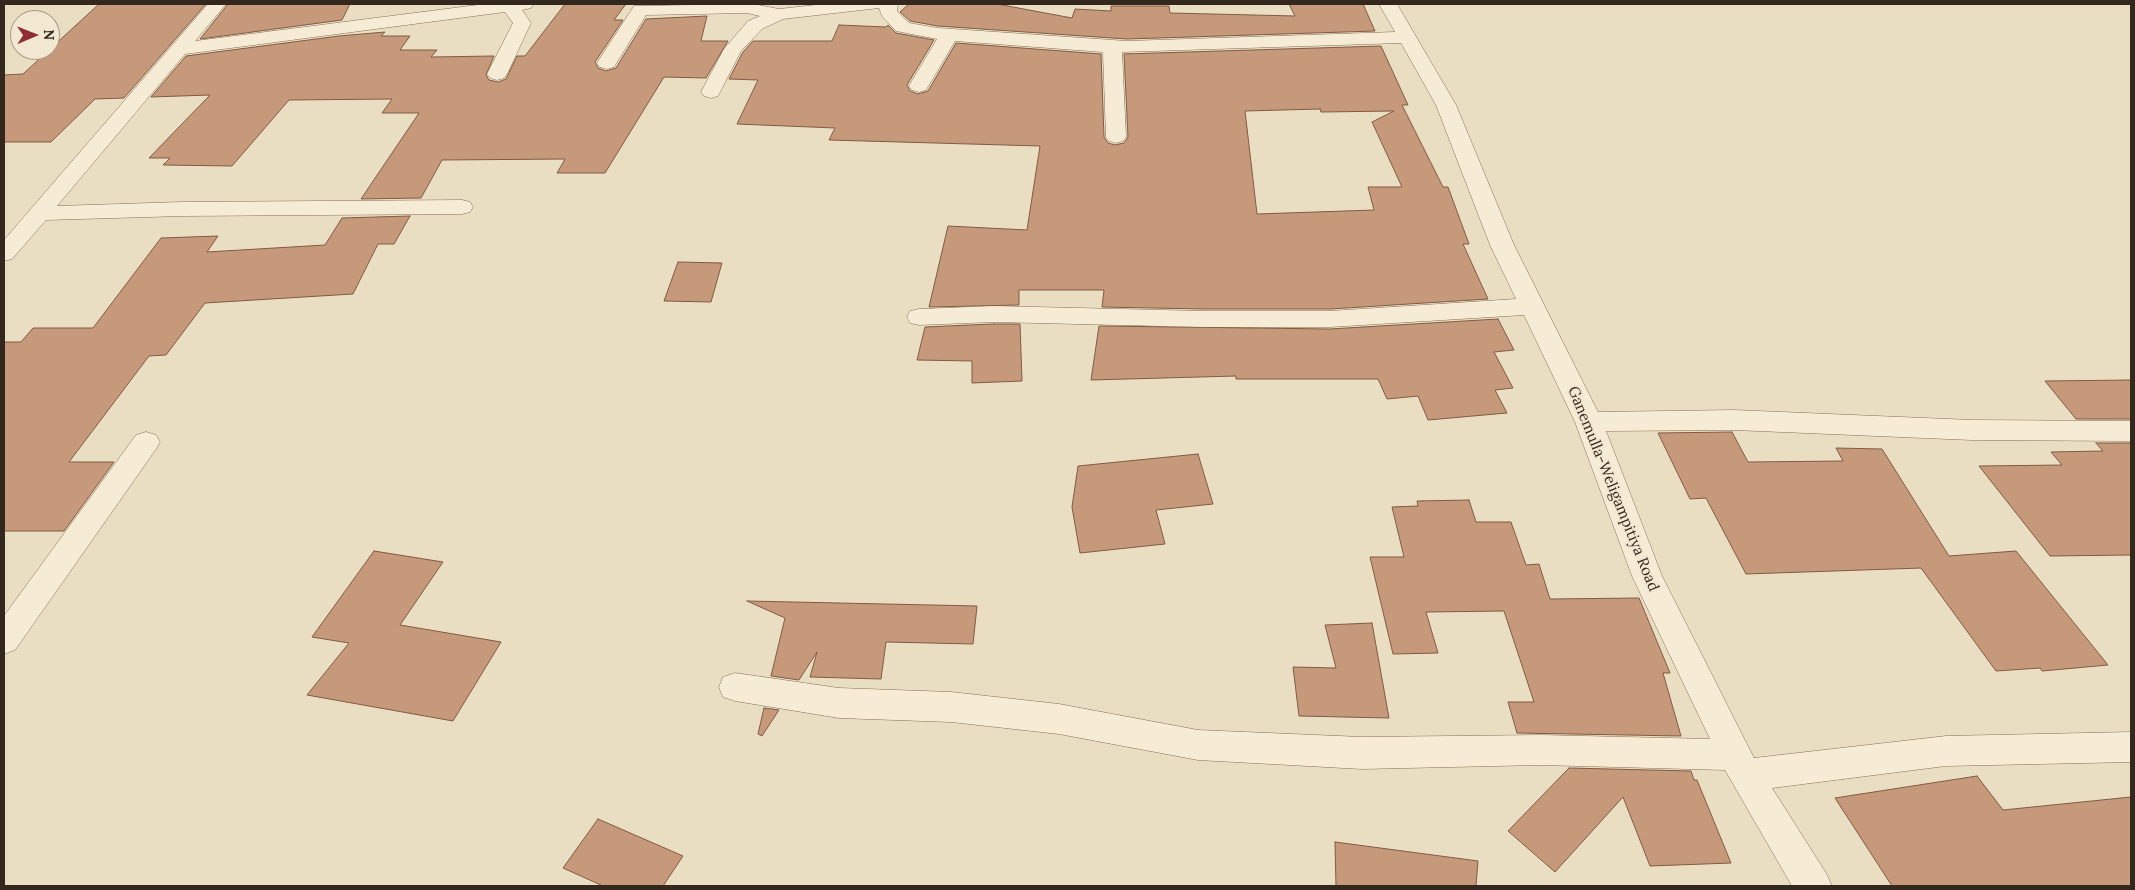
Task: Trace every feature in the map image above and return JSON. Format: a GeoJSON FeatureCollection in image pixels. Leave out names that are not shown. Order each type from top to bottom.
{"type":"FeatureCollection","features":[{"type":"Feature","properties":{"kind":"street"},"geometry":{"type":"LineString","coordinates":[[4,254],[217,4]]}},
{"type":"Feature","properties":{"kind":"street"},"geometry":{"type":"LineString","coordinates":[[608,63],[640,10],[748,8],[779,14],[875,4]]}},
{"type":"Feature","properties":{"kind":"street"},"geometry":{"type":"LineString","coordinates":[[889,4],[888,12],[904,27],[949,35],[1112,46],[1407,37]]}},
{"type":"Feature","properties":{"kind":"street","name":"Ganemulla-Weligampitiya Road"},"geometry":{"type":"LineString","coordinates":[[1388,4],[1446,105],[1502,246],[1589,422],[1647,576],[1740,765],[1813,886]]}},
{"type":"Feature","properties":{"kind":"street"},"geometry":{"type":"LineString","coordinates":[[178,49],[518,5],[522,22],[497,74]]}},
{"type":"Feature","properties":{"kind":"street"},"geometry":{"type":"LineString","coordinates":[[710,92],[733,49],[755,25],[779,14]]}},
{"type":"Feature","properties":{"kind":"street"},"geometry":{"type":"LineString","coordinates":[[918,86],[949,35]]}},
{"type":"Feature","properties":{"kind":"street"},"geometry":{"type":"LineString","coordinates":[[1112,46],[1116,137]]}},
{"type":"Feature","properties":{"kind":"street"},"geometry":{"type":"LineString","coordinates":[[37,213],[182,209],[462,207]]}},
{"type":"Feature","properties":{"kind":"street"},"geometry":{"type":"LineString","coordinates":[[919,316],[1003,314],[1204,319],[1330,319],[1532,306]]}},
{"type":"Feature","properties":{"kind":"street"},"geometry":{"type":"LineString","coordinates":[[1589,422],[1734,420],[1972,430],[2131,431]]}},
{"type":"Feature","properties":{"kind":"street"},"geometry":{"type":"LineString","coordinates":[[4,641],[146,442]]}},
{"type":"Feature","properties":{"kind":"street"},"geometry":{"type":"LineString","coordinates":[[735,687],[839,703],[952,707],[1059,720],[1198,744],[1362,753],[1541,750],[1740,765],[1946,751],[2131,747]]}},
{"type":"Feature","properties":{"kind":"building"},"geometry":{"type":"Polygon","coordinates":[[[99,4],[206,4],[124,98],[95,99],[51,142],[4,142],[4,75],[23,74],[38,60],[60,60],[60,40],[99,4]]]}},
{"type":"Feature","properties":{"kind":"building"},"geometry":{"type":"Polygon","coordinates":[[[228,4],[350,4],[342,20],[200,39],[228,4]]]}},
{"type":"Feature","properties":{"kind":"building"},"geometry":{"type":"Polygon","coordinates":[[[565,4],[626,4],[614,20],[623,20],[595,62],[598,68],[606,71],[616,68],[646,19],[707,16],[701,41],[728,41],[706,78],[664,77],[605,173],[557,173],[565,159],[442,160],[421,198],[361,199],[419,113],[382,113],[392,99],[289,100],[232,166],[163,165],[170,158],[149,158],[210,95],[151,97],[186,56],[339,36],[385,32],[381,36],[410,36],[400,50],[437,50],[431,57],[494,56],[486,75],[489,80],[498,82],[506,79],[517,56],[525,56],[565,4]]]}},
{"type":"Feature","properties":{"kind":"building"},"geometry":{"type":"Polygon","coordinates":[[[909,4],[997,4],[1072,18],[1075,9],[1111,11],[1111,6],[1169,6],[1170,13],[1295,16],[1289,4],[1363,4],[1375,31],[1127,39],[938,26],[910,21],[900,12],[909,4]]]}},
{"type":"Feature","properties":{"kind":"building"},"geometry":{"type":"Polygon","coordinates":[[[839,25],[886,27],[888,25],[896,33],[934,40],[907,85],[910,91],[918,94],[928,91],[956,43],[1101,54],[1104,137],[1108,143],[1115,145],[1124,143],[1128,137],[1124,54],[1381,46],[1408,105],[1402,105],[1443,187],[1448,187],[1469,244],[1463,244],[1488,299],[1330,309],[1204,309],[1102,307],[1104,290],[1019,290],[1019,305],[929,307],[948,226],[1027,230],[1040,146],[829,140],[835,128],[737,124],[758,80],[729,79],[743,52],[753,41],[832,41],[839,25]],[[1320,109],[1245,111],[1257,214],[1374,210],[1368,187],[1402,187],[1372,122],[1394,111],[1321,112],[1320,109]]]}},
{"type":"Feature","properties":{"kind":"building"},"geometry":{"type":"Polygon","coordinates":[[[410,216],[394,244],[378,244],[353,294],[205,303],[166,355],[149,356],[69,462],[114,462],[64,531],[4,531],[4,342],[21,342],[33,328],[93,328],[161,238],[218,236],[207,252],[325,245],[342,218],[410,216]]]}},
{"type":"Feature","properties":{"kind":"building"},"geometry":{"type":"Polygon","coordinates":[[[678,262],[722,263],[711,302],[664,301],[678,262]]]}},
{"type":"Feature","properties":{"kind":"building"},"geometry":{"type":"Polygon","coordinates":[[[1498,319],[1514,350],[1494,352],[1513,388],[1495,390],[1507,413],[1428,420],[1418,396],[1387,399],[1378,379],[1236,379],[1236,376],[1091,380],[1099,326],[1330,329],[1498,319]]]}},
{"type":"Feature","properties":{"kind":"building"},"geometry":{"type":"Polygon","coordinates":[[[1020,324],[1022,381],[972,383],[972,361],[917,360],[925,327],[1020,324]]]}},
{"type":"Feature","properties":{"kind":"building"},"geometry":{"type":"Polygon","coordinates":[[[2131,380],[2131,419],[2076,419],[2045,381],[2131,380]]]}},
{"type":"Feature","properties":{"kind":"building"},"geometry":{"type":"Polygon","coordinates":[[[1732,432],[1748,462],[1843,461],[1836,448],[1882,449],[1949,556],[2016,551],[2108,665],[2042,671],[2040,668],[1996,671],[1921,568],[1746,574],[1706,498],[1690,499],[1658,433],[1732,432]]]}},
{"type":"Feature","properties":{"kind":"building"},"geometry":{"type":"Polygon","coordinates":[[[2096,443],[2131,443],[2131,555],[2050,556],[1979,466],[2062,465],[2051,452],[2103,451],[2096,443]]]}},
{"type":"Feature","properties":{"kind":"building"},"geometry":{"type":"Polygon","coordinates":[[[1198,454],[1213,504],[1156,510],[1165,544],[1080,553],[1072,507],[1078,466],[1198,454]]]}},
{"type":"Feature","properties":{"kind":"building"},"geometry":{"type":"Polygon","coordinates":[[[1469,500],[1476,522],[1511,522],[1526,565],[1539,564],[1550,599],[1639,598],[1670,673],[1663,673],[1681,736],[1517,733],[1508,702],[1534,702],[1504,611],[1426,612],[1438,653],[1393,654],[1370,557],[1404,557],[1392,507],[1418,506],[1417,501],[1469,500]]]}},
{"type":"Feature","properties":{"kind":"building"},"geometry":{"type":"Polygon","coordinates":[[[374,551],[443,562],[400,625],[501,642],[453,721],[307,695],[349,643],[312,637],[374,551]]]}},
{"type":"Feature","properties":{"kind":"building"},"geometry":{"type":"Polygon","coordinates":[[[747,601],[977,606],[973,644],[886,642],[881,679],[810,677],[817,652],[799,680],[771,676],[785,618],[747,601]]]}},
{"type":"Feature","properties":{"kind":"building"},"geometry":{"type":"Polygon","coordinates":[[[1372,623],[1389,718],[1299,716],[1293,667],[1336,668],[1325,625],[1372,623]]]}},
{"type":"Feature","properties":{"kind":"building"},"geometry":{"type":"Polygon","coordinates":[[[764,708],[779,710],[762,736],[758,734],[764,708]]]}},
{"type":"Feature","properties":{"kind":"building"},"geometry":{"type":"Polygon","coordinates":[[[1569,768],[1691,771],[1694,780],[1697,780],[1731,863],[1650,866],[1623,797],[1555,872],[1508,831],[1569,768]]]}},
{"type":"Feature","properties":{"kind":"building"},"geometry":{"type":"Polygon","coordinates":[[[1977,776],[2003,810],[2131,797],[2131,886],[1892,886],[1835,798],[1977,776]]]}},
{"type":"Feature","properties":{"kind":"building"},"geometry":{"type":"Polygon","coordinates":[[[598,819],[683,856],[663,886],[603,886],[563,868],[598,819]]]}},
{"type":"Feature","properties":{"kind":"building"},"geometry":{"type":"Polygon","coordinates":[[[1335,842],[1478,861],[1476,886],[1336,886],[1335,842]]]}}]}
